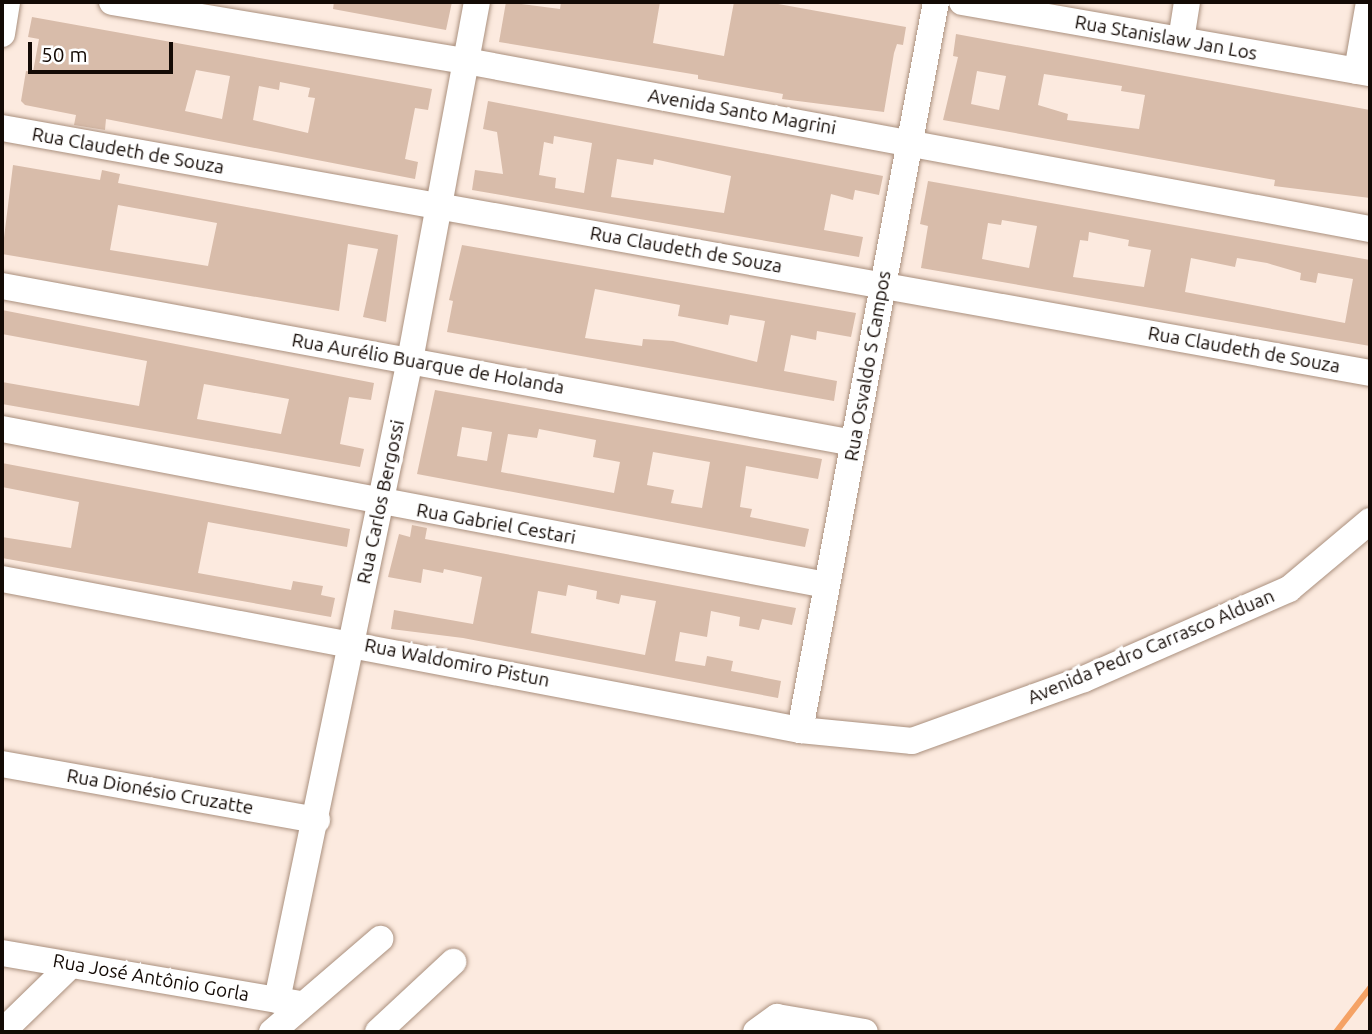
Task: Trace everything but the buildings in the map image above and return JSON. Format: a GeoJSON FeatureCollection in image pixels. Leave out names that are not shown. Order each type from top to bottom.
{"type":"FeatureCollection","features":[{"type":"Feature","properties":{"kind":"street"},"geometry":{"type":"LineString","coordinates":[[2,34],[7,2]]}},
{"type":"Feature","properties":{"kind":"street","name":"Avenida Santo Magrini"},"geometry":{"type":"LineString","coordinates":[[112,2],[466,61],[1370,229]]}},
{"type":"Feature","properties":{"kind":"street","name":"Rua Carlos Bergossi"},"geometry":{"type":"LineString","coordinates":[[289,1002],[317,820],[410,360],[477,2]]}},
{"type":"Feature","properties":{"kind":"street","name":"Rua Osvaldo S Campos"},"geometry":{"type":"LineString","coordinates":[[800,730],[936,2]]}},
{"type":"Feature","properties":{"kind":"street","name":"Rua Stanislaw Jan Los"},"geometry":{"type":"LineString","coordinates":[[962,2],[998,5],[1364,72]]}},
{"type":"Feature","properties":{"kind":"street"},"geometry":{"type":"LineString","coordinates":[[1181,40],[1187,2]]}},
{"type":"Feature","properties":{"kind":"street"},"geometry":{"type":"LineString","coordinates":[[1364,72],[1369,2]]}},
{"type":"Feature","properties":{"kind":"street","name":"Rua Claudeth de Souza"},"geometry":{"type":"LineString","coordinates":[[2,128],[1370,373]]}},
{"type":"Feature","properties":{"kind":"street","name":"Rua Aurélio Buarque de Holanda"},"geometry":{"type":"LineString","coordinates":[[2,286],[854,443]]}},
{"type":"Feature","properties":{"kind":"street","name":"Rua Gabriel Cestari"},"geometry":{"type":"LineString","coordinates":[[2,429],[381,503],[826,585]]}},
{"type":"Feature","properties":{"kind":"street","name":"Avenida Pedro Carrasco Alduan"},"geometry":{"type":"LineString","coordinates":[[912,741],[1084,680],[1289,589],[1370,521]]}},
{"type":"Feature","properties":{"kind":"street","name":"Rua Waldomiro Pistun"},"geometry":{"type":"LineString","coordinates":[[2,579],[352,642],[800,730],[912,741]]}},
{"type":"Feature","properties":{"kind":"street","name":"Rua Dionésio Cruzatte"},"geometry":{"type":"LineString","coordinates":[[2,764],[317,820]]}},
{"type":"Feature","properties":{"kind":"street"},"geometry":{"type":"LineString","coordinates":[[272,1032],[289,1002],[380,939]]}},
{"type":"Feature","properties":{"kind":"street","name":"Rua José Antônio Gorla"},"geometry":{"type":"LineString","coordinates":[[2,953],[289,1002]]}},
{"type":"Feature","properties":{"kind":"street"},"geometry":{"type":"LineString","coordinates":[[378,1032],[453,962]]}},
{"type":"Feature","properties":{"kind":"street"},"geometry":{"type":"LineString","coordinates":[[2,1032],[71,965]]}},
{"type":"Feature","properties":{"kind":"street"},"geometry":{"type":"LineString","coordinates":[[763,1026],[865,1032]]}},
{"type":"Feature","properties":{"kind":"waterway"},"geometry":{"type":"LineString","coordinates":[[1336,1032],[1370,988]]}}]}
